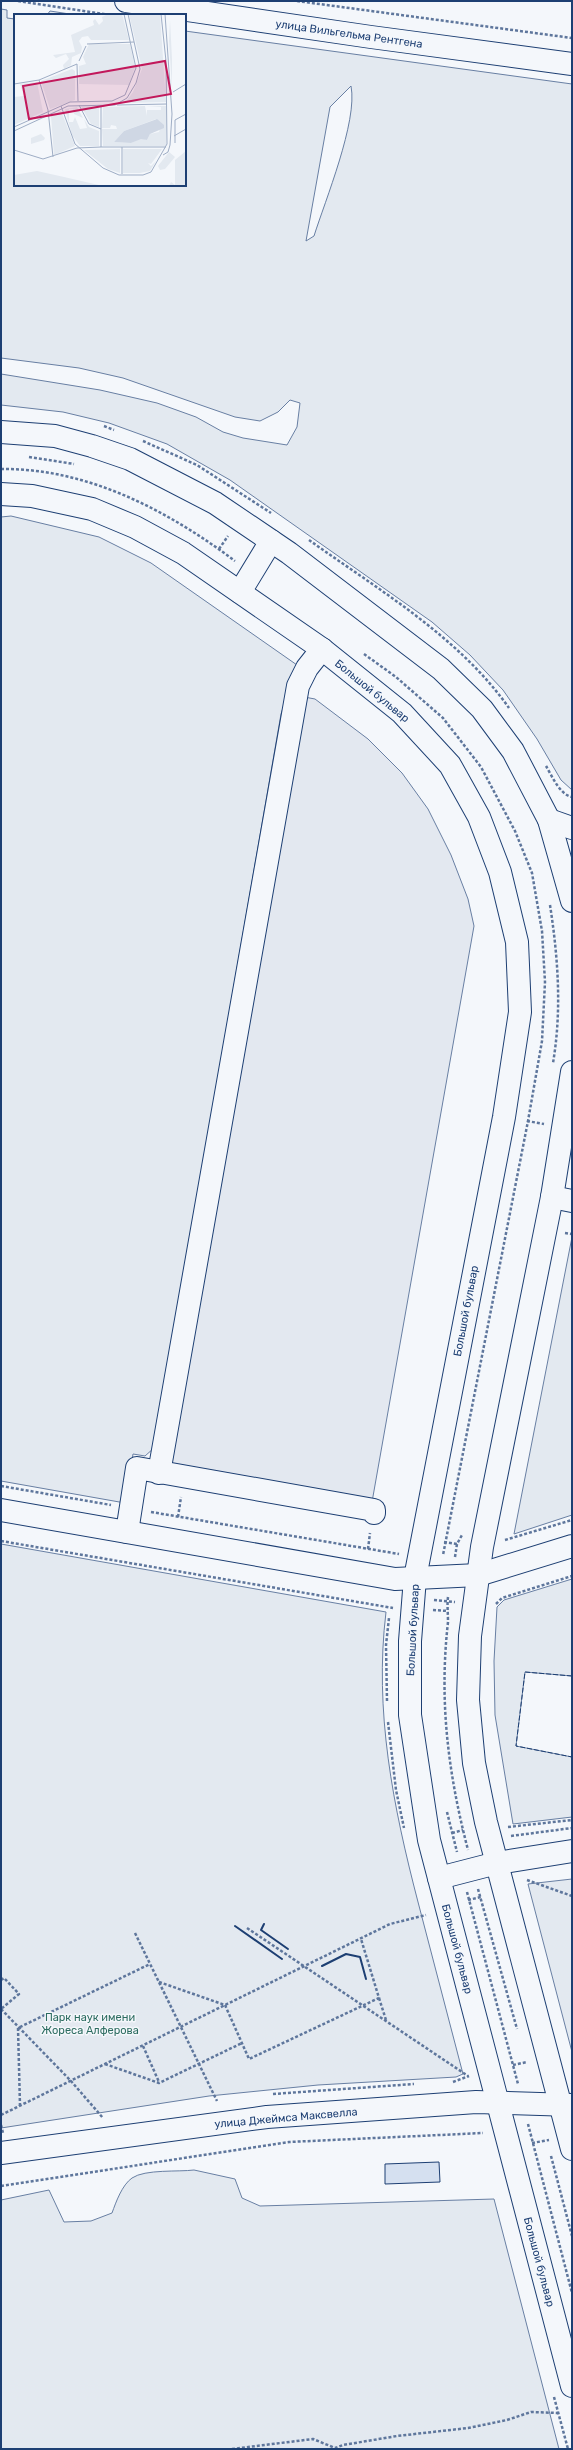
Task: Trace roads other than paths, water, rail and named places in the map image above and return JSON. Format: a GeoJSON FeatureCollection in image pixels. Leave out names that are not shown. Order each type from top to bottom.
{"type":"FeatureCollection","features":[{"type":"Feature","properties":{"kind":"street","name":"улица Вильгельма Рентгена"},"geometry":{"type":"LineString","coordinates":[[126,1],[371,37],[572,64]]}},
{"type":"Feature","properties":{"kind":"street"},"geometry":{"type":"LineString","coordinates":[[1,432],[55,436],[130,459],[215,503],[271,541],[441,669],[482,709],[513,751],[549,820],[572,901]]}},
{"type":"Feature","properties":{"kind":"street","name":"Большой бульвар"},"geometry":{"type":"LineString","coordinates":[[1,494],[32,496],[92,509],[135,527],[183,553],[322,649],[402,713],[450,765],[479,817],[500,872],[517,942],[520,1012],[504,1117],[422,1538],[405,1579],[412,1609],[410,1715],[429,1840],[439,1878],[436,1911],[490,2071],[572,2386]]}},
{"type":"Feature","properties":{"kind":"street"},"geometry":{"type":"LineString","coordinates":[[240,592],[271,541]]}},
{"type":"Feature","properties":{"kind":"street"},"geometry":{"type":"LineString","coordinates":[[158,1473],[298,686],[307,668],[322,649]]}},
{"type":"Feature","properties":{"kind":"street"},"geometry":{"type":"LineString","coordinates":[[549,820],[572,828]]}},
{"type":"Feature","properties":{"kind":"street"},"geometry":{"type":"LineString","coordinates":[[562,1070],[564,1127],[562,1199],[482,1547],[470,1636],[468,1700],[474,1763],[486,1822],[507,1861],[503,1891],[548,2057],[567,2105],[572,2149]]}},
{"type":"Feature","properties":{"kind":"street"},"geometry":{"type":"LineString","coordinates":[[127,1532],[137,1468],[184,1481],[374,1510],[374,1513]]}},
{"type":"Feature","properties":{"kind":"street"},"geometry":{"type":"LineString","coordinates":[[1,1510],[405,1579],[478,1576],[572,1546]]}},
{"type":"Feature","properties":{"kind":"street"},"geometry":{"type":"LineString","coordinates":[[439,1878],[507,1861],[572,1851]]}},
{"type":"Feature","properties":{"kind":"street","name":"улица Джеймса Максвелла"},"geometry":{"type":"LineString","coordinates":[[2,2143],[267,2118],[476,2102],[498,2104],[567,2105]]}},
{"type":"Feature","properties":{"kind":"park label","name":"Парк наук имени Жореса Алферова"},"geometry":{"type":"Point","coordinates":[90,2023]}}]}
